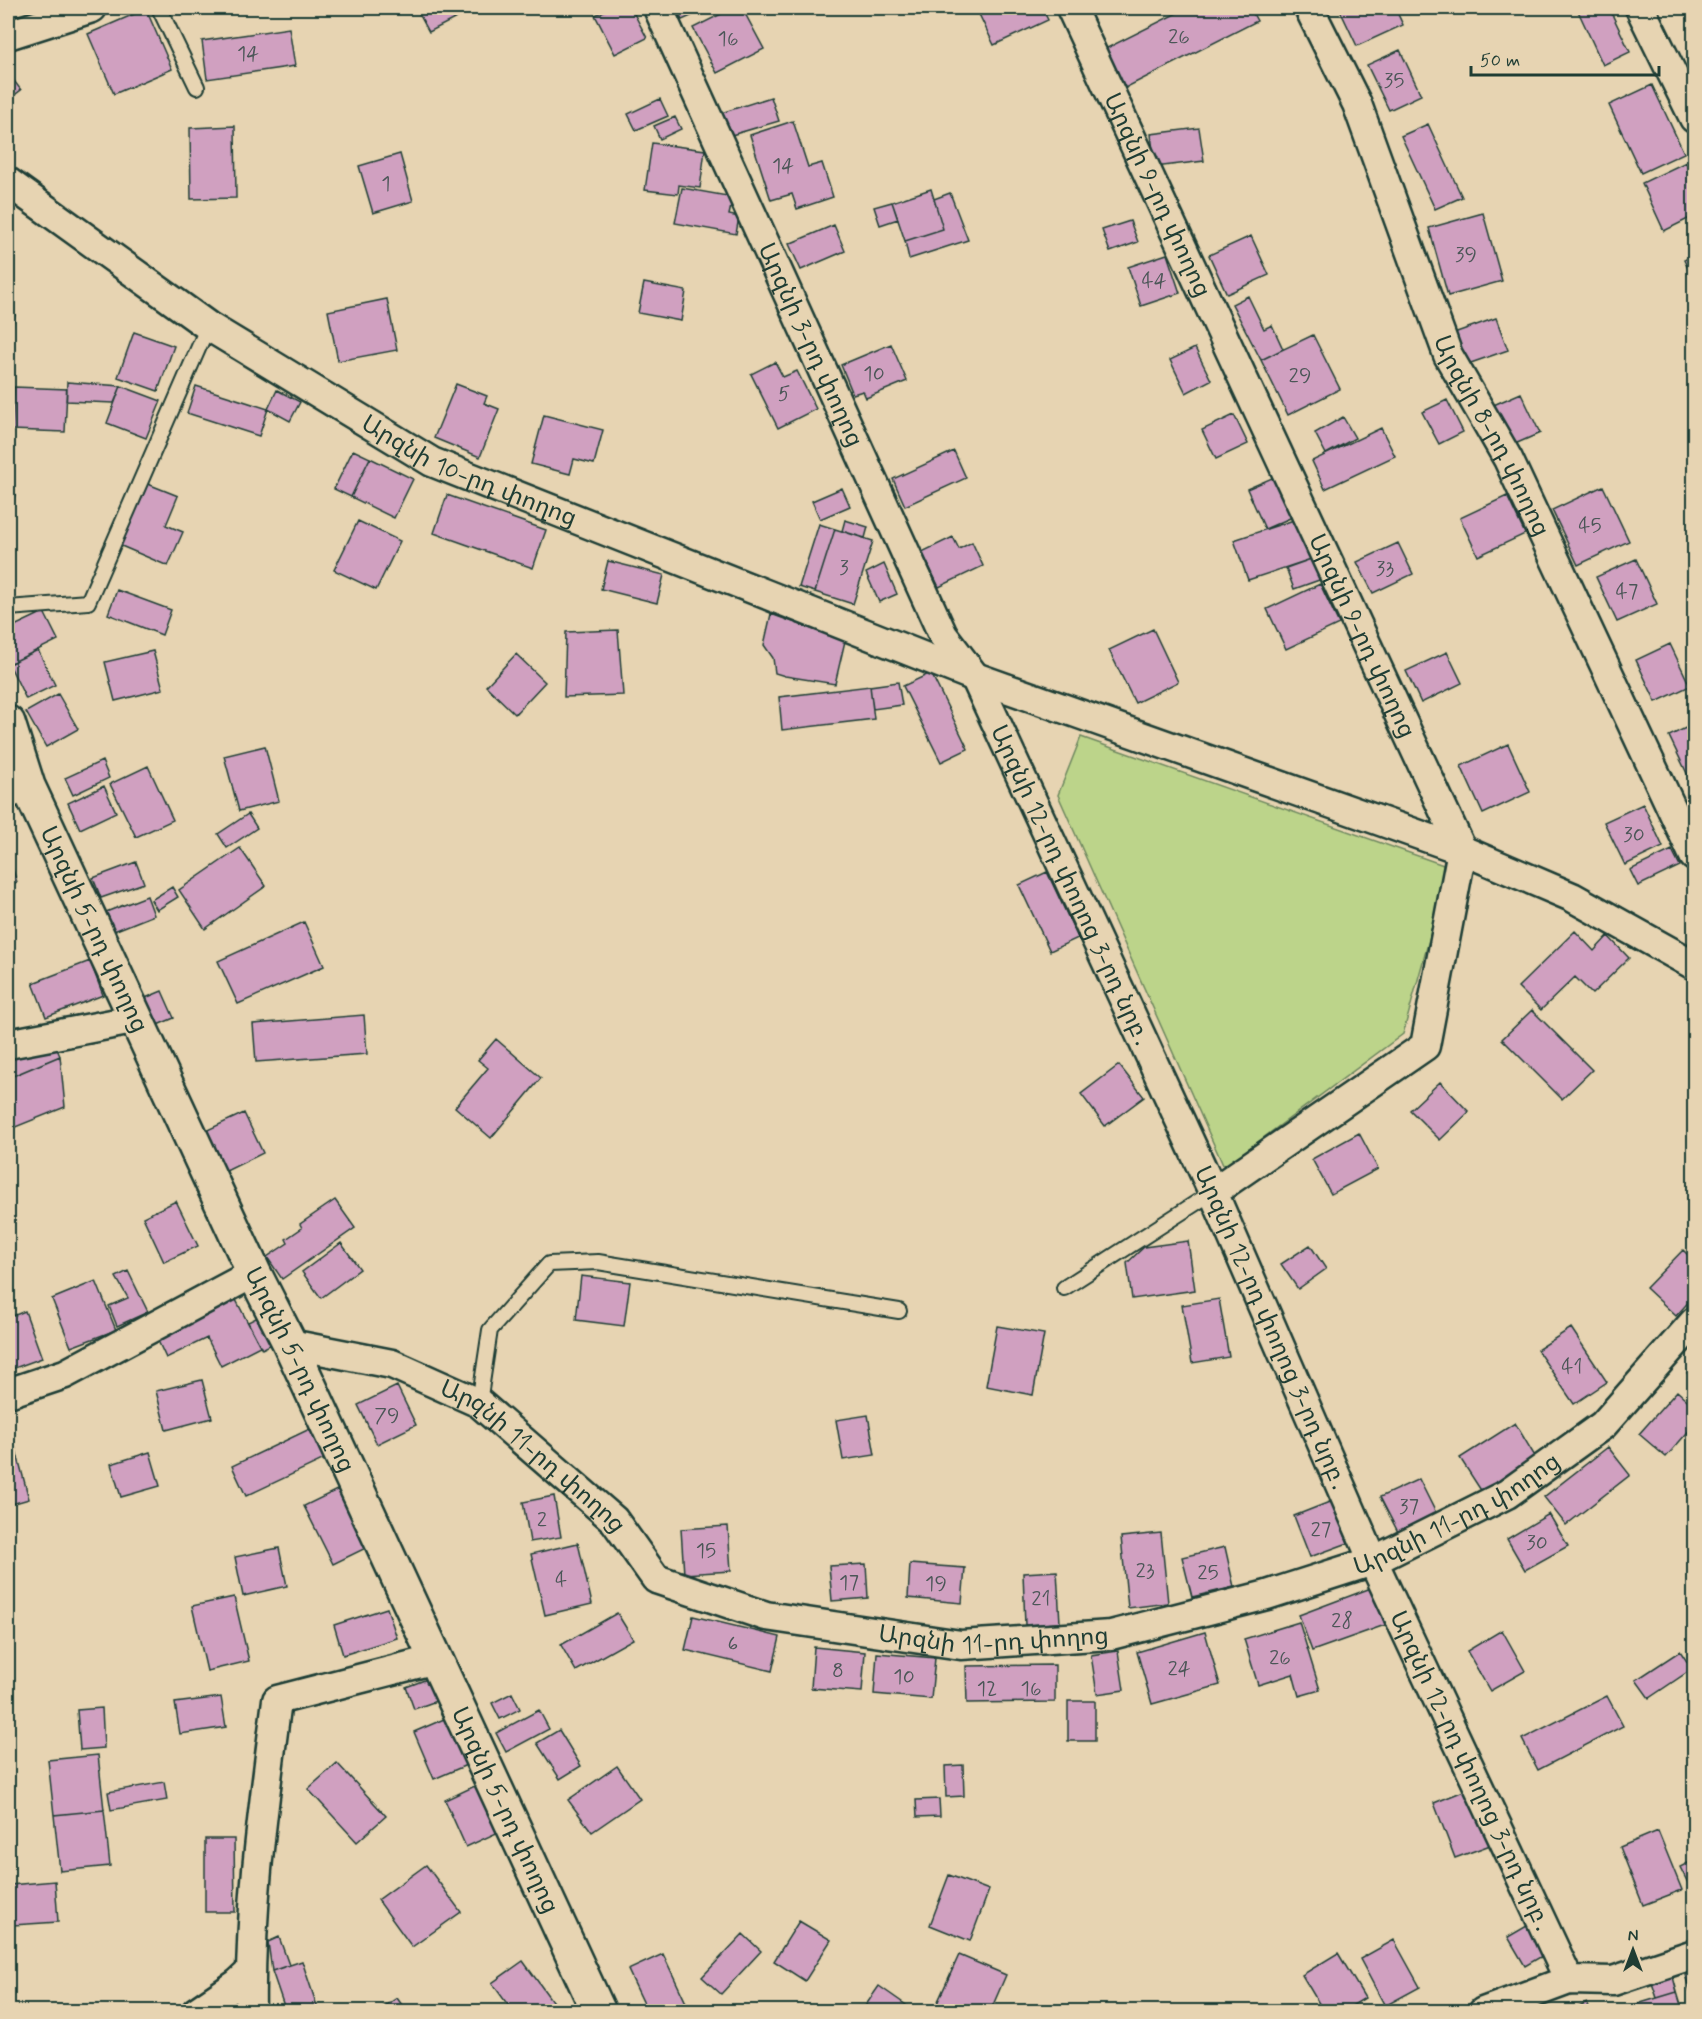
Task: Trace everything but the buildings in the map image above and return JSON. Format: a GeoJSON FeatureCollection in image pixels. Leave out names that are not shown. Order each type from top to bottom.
{"type":"FeatureCollection","features":[{"type":"Feature","properties":{"kind":"street"},"geometry":{"type":"LineString","coordinates":[[8,35],[92,8]]}},
{"type":"Feature","properties":{"kind":"street","name":"Արզնի 3-րդ փողոց"},"geometry":{"type":"LineString","coordinates":[[658,8],[943,635],[975,677]]}},
{"type":"Feature","properties":{"kind":"street","name":"Արզնի 9-րդ փողոց"},"geometry":{"type":"LineString","coordinates":[[1071,8],[1462,850]]}},
{"type":"Feature","properties":{"kind":"street","name":"Արզնի 8-րդ փողոց"},"geometry":{"type":"LineString","coordinates":[[1309,8],[1357,104],[1448,355],[1508,459],[1695,856]]}},
{"type":"Feature","properties":{"kind":"street"},"geometry":{"type":"LineString","coordinates":[[1640,8],[1695,118]]}},
{"type":"Feature","properties":{"kind":"street","name":"Արզնի 10-րդ փողոց"},"geometry":{"type":"LineString","coordinates":[[8,182],[208,326],[432,462],[975,677],[1462,850],[1572,897],[1695,965]]}},
{"type":"Feature","properties":{"kind":"street","name":"Արզնի 12-րդ փողոց 3-րդ նրբ․"},"geometry":{"type":"LineString","coordinates":[[975,677],[1214,1192],[1373,1561],[1569,1980]]}},
{"type":"Feature","properties":{"kind":"street","name":"Արզնի 5-րդ փողոց"},"geometry":{"type":"LineString","coordinates":[[8,723],[18,790],[138,1019],[599,2012]]}},
{"type":"Feature","properties":{"kind":"street"},"geometry":{"type":"LineString","coordinates":[[1214,1192],[1425,1046],[1462,850]]}},
{"type":"Feature","properties":{"kind":"street"},"geometry":{"type":"LineString","coordinates":[[8,1044],[138,1019]]}},
{"type":"Feature","properties":{"kind":"street"},"geometry":{"type":"LineString","coordinates":[[8,1392],[65,1374],[254,1273]]}},
{"type":"Feature","properties":{"kind":"street","name":"Արզնի 11-րդ փողոց"},"geometry":{"type":"LineString","coordinates":[[290,1344],[392,1364],[478,1403],[614,1520],[656,1579],[766,1616],[961,1645],[1111,1635],[1267,1595],[1373,1561],[1507,1494],[1604,1425],[1695,1322]]}},
{"type":"Feature","properties":{"kind":"street"},"geometry":{"type":"LineString","coordinates":[[251,2012],[250,1972],[261,1820],[277,1700],[436,1659]]}},
{"type":"Feature","properties":{"kind":"street"},"geometry":{"type":"LineString","coordinates":[[1483,2012],[1569,1980],[1613,1981],[1695,1954]]}},
{"type":"Feature","properties":{"kind":"street"},"geometry":{"type":"LineString","coordinates":[[196,2012],[237,1984],[250,1972]]}},
{"type":"Feature","properties":{"kind":"lane"},"geometry":{"type":"LineString","coordinates":[[159,8],[197,87]]}},
{"type":"Feature","properties":{"kind":"lane"},"geometry":{"type":"LineString","coordinates":[[8,608],[88,602],[208,326]]}},
{"type":"Feature","properties":{"kind":"lane"},"geometry":{"type":"LineString","coordinates":[[1064,1288],[1214,1192]]}},
{"type":"Feature","properties":{"kind":"lane"},"geometry":{"type":"LineString","coordinates":[[478,1403],[490,1330],[549,1264],[598,1262],[899,1311]]}},
{"type":"Feature","properties":{"kind":"green space"},"geometry":{"type":"Polygon","coordinates":[[[1081,737],[1449,867],[1403,1034],[1224,1167],[1058,795],[1081,737]]]}}]}
